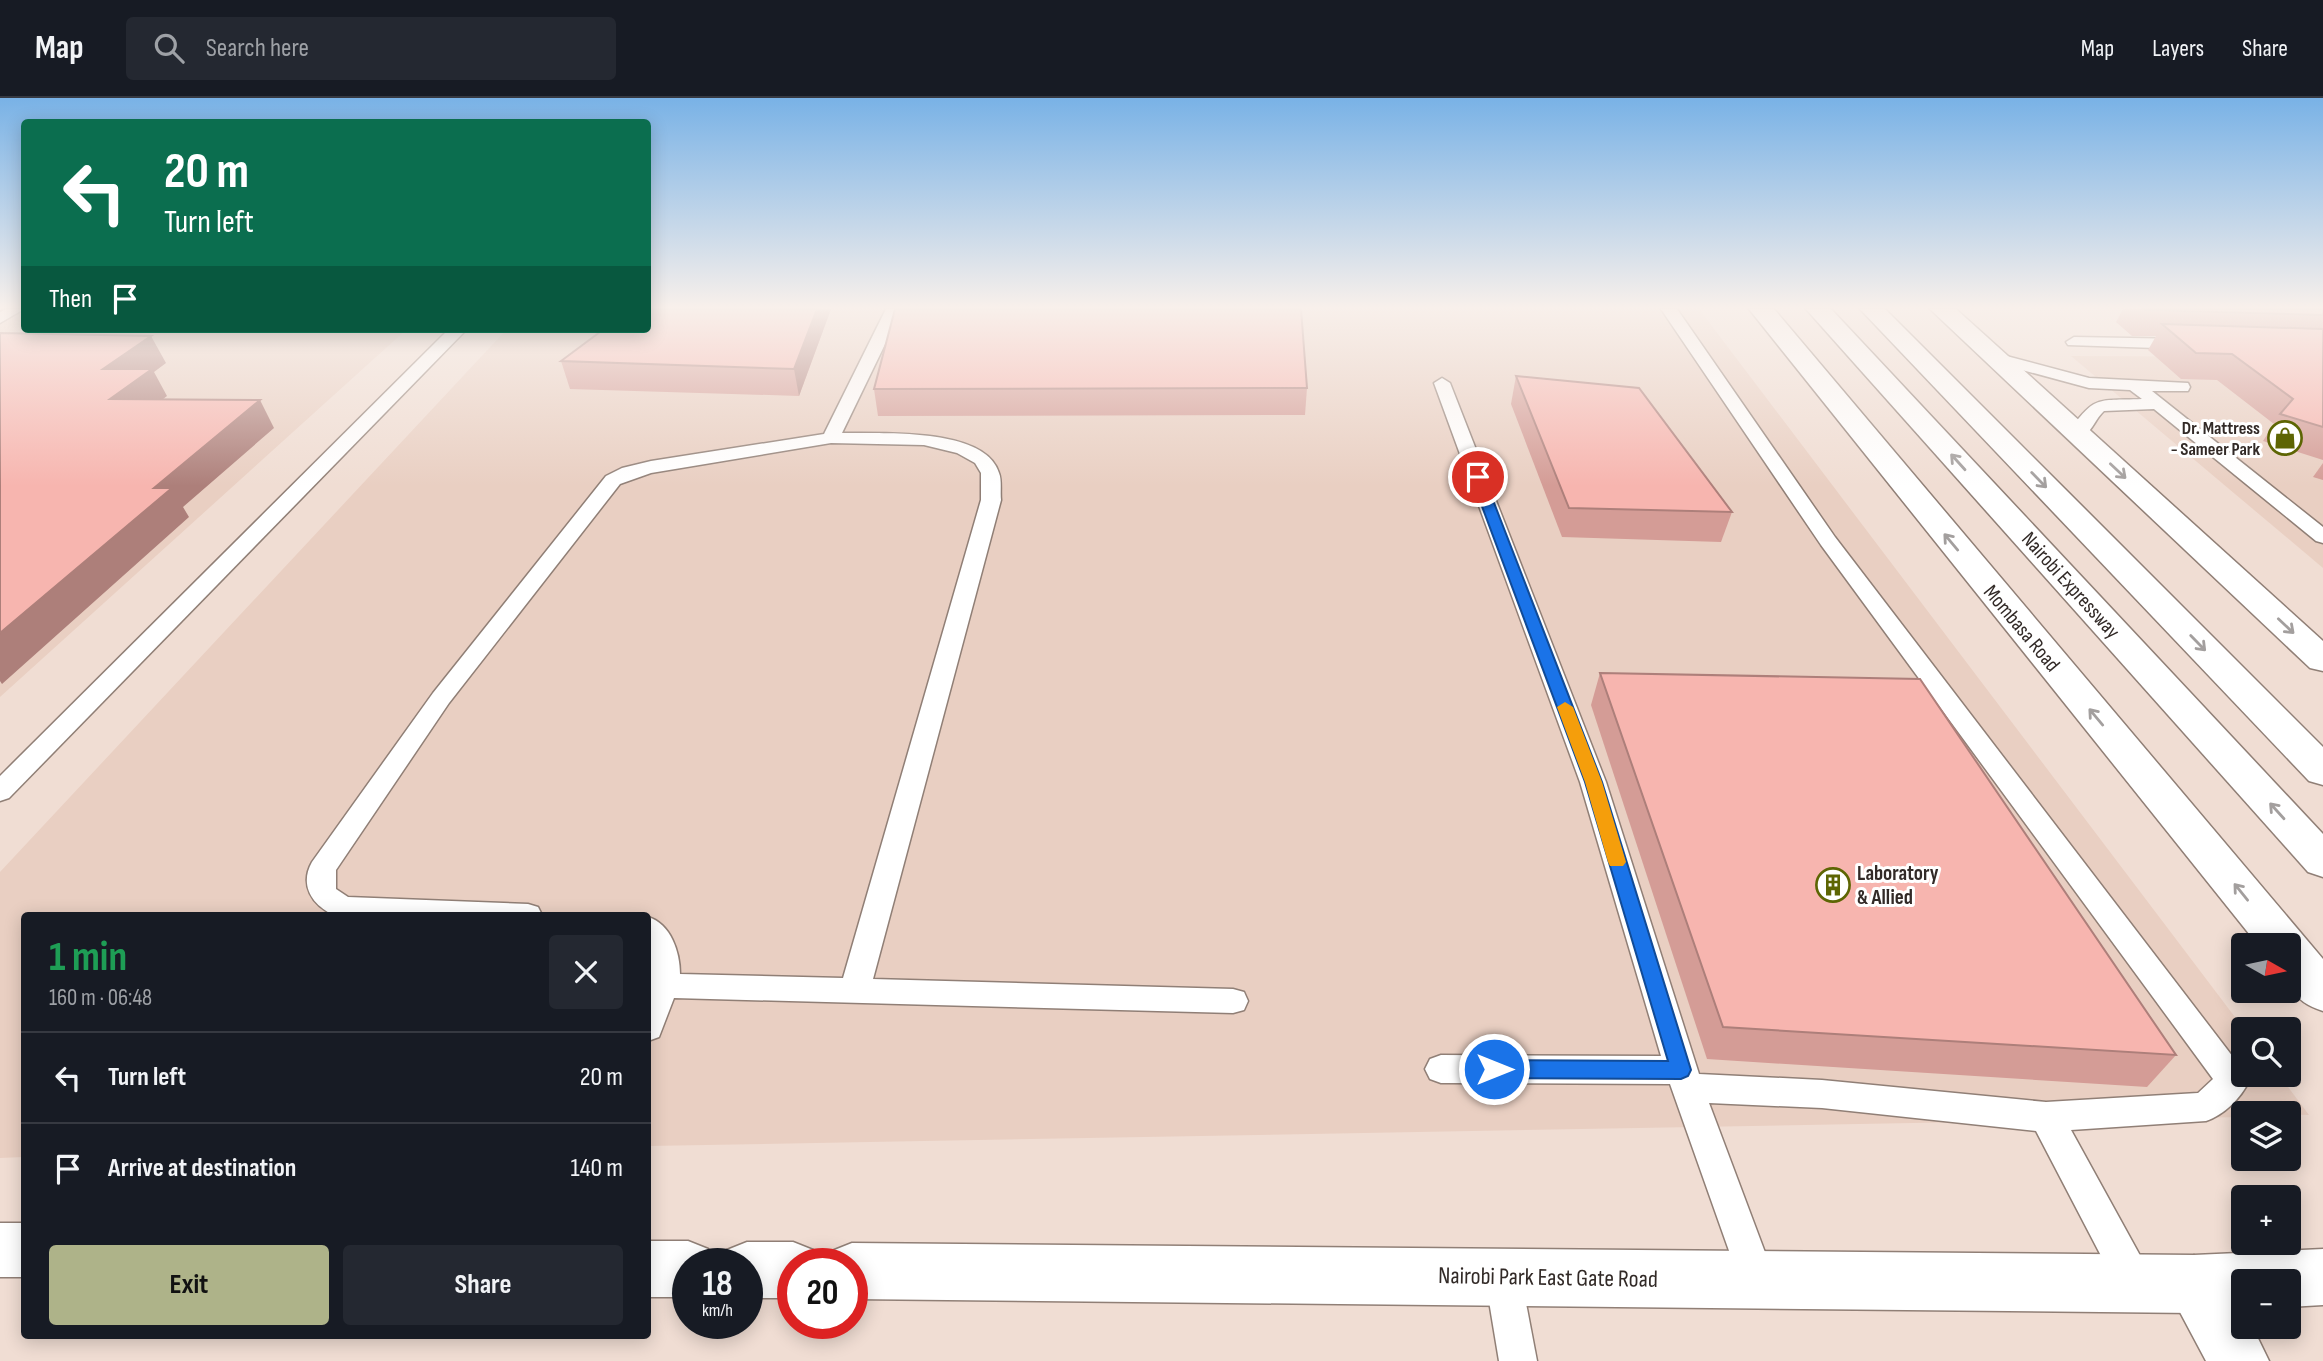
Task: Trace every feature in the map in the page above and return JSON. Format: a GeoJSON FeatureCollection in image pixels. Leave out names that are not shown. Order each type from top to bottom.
{"type":"FeatureCollection","features":[{"type":"Feature","properties":{"kind":"main road","name":"Mombasa Road"},"geometry":{"type":"LineString","coordinates":[[1809,368],[2274,933]]}},
{"type":"Feature","properties":{"kind":"main road","name":"Nairobi Expressway"},"geometry":{"type":"LineString","coordinates":[[1872,368],[2323,861]]}},
{"type":"Feature","properties":{"kind":"main road"},"geometry":{"type":"LineString","coordinates":[[1930,368],[2323,771]]}},
{"type":"Feature","properties":{"kind":"main road"},"geometry":{"type":"LineString","coordinates":[[2006,368],[2323,660]]}},
{"type":"Feature","properties":{"kind":"main road"},"geometry":{"type":"LineString","coordinates":[[2301,965],[2323,992]]}},
{"type":"Feature","properties":{"kind":"main road"},"geometry":{"type":"LineString","coordinates":[[0,1250],[21,1251]]}},
{"type":"Feature","properties":{"kind":"main road"},"geometry":{"type":"LineString","coordinates":[[651,1269],[672,1269]]}},
{"type":"Feature","properties":{"kind":"main road","name":"Nairobi Park East Gate Road"},"geometry":{"type":"LineString","coordinates":[[868,1271],[2219,1283]]}},
{"type":"Feature","properties":{"kind":"main road"},"geometry":{"type":"LineString","coordinates":[[2301,1278],[2323,1277]]}},
{"type":"Feature","properties":{"kind":"main road"},"geometry":{"type":"LineString","coordinates":[[2219,1283],[2239,1361]]}},
{"type":"Feature","properties":{"kind":"lane"},"geometry":{"type":"LineString","coordinates":[[0,792],[417,368]]}},
{"type":"Feature","properties":{"kind":"lane"},"geometry":{"type":"LineString","coordinates":[[831,438],[865,368]]}},
{"type":"Feature","properties":{"kind":"lane"},"geometry":{"type":"LineString","coordinates":[[1441,1069],[1684,1079],[2046,1117],[2206,1107],[2233,1081],[1828,541],[1709,368]]}},
{"type":"Feature","properties":{"kind":"lane"},"geometry":{"type":"LineString","coordinates":[[2030,368],[2077,381],[2182,387]]}},
{"type":"Feature","properties":{"kind":"lane"},"geometry":{"type":"LineString","coordinates":[[1442,383],[1593,782],[1684,1079],[1757,1279]]}},
{"type":"Feature","properties":{"kind":"lane"},"geometry":{"type":"LineString","coordinates":[[2136,386],[2323,537]]}},
{"type":"Feature","properties":{"kind":"lane"},"geometry":{"type":"LineString","coordinates":[[2076,433],[2085,426],[2086,418],[2099,406],[2159,404]]}},
{"type":"Feature","properties":{"kind":"lane"},"geometry":{"type":"LineString","coordinates":[[450,912],[345,908],[327,900],[320,887],[322,869],[441,698],[613,480],[629,472],[651,467],[831,438],[924,440],[963,449],[982,459],[990,473],[991,500],[855,991]]}},
{"type":"Feature","properties":{"kind":"lane"},"geometry":{"type":"LineString","coordinates":[[651,932],[661,944],[666,959],[664,986],[651,1020]]}},
{"type":"Feature","properties":{"kind":"lane"},"geometry":{"type":"LineString","coordinates":[[664,986],[1233,1001]]}},
{"type":"Feature","properties":{"kind":"lane"},"geometry":{"type":"LineString","coordinates":[[2046,1117],[2135,1283]]}},
{"type":"Feature","properties":{"kind":"lane"},"geometry":{"type":"LineString","coordinates":[[1503,1277],[1518,1361]]}},
{"type":"Feature","properties":{"kind":"shaded area"},"geometry":{"type":"Polygon","coordinates":[[[0,368],[364,368],[0,697],[0,368]]]}},
{"type":"Feature","properties":{"kind":"shaded area"},"geometry":{"type":"Polygon","coordinates":[[[471,368],[1744,368],[2235,1017],[2231,1017],[2231,1087],[2288,1087],[2298,1101],[2231,1101],[2231,1117],[651,1146],[651,912],[21,912],[21,1157],[0,1158],[0,872],[471,368]]]}},
{"type":"Feature","properties":{"kind":"shaded area"},"geometry":{"type":"Polygon","coordinates":[[[2085,368],[2304,368],[2323,381],[2323,568],[2085,368]]]}},
{"type":"Feature","properties":{"kind":"shaded area"},"geometry":{"type":"Polygon","coordinates":[[[2301,1104],[2309,1115],[2301,1115],[2301,1104]]]}},
{"type":"Feature","properties":{"kind":"building"},"geometry":{"type":"Polygon","coordinates":[[[0,368],[152,369],[110,399],[260,400],[154,488],[172,488],[0,633],[0,368]]]}},
{"type":"Feature","properties":{"kind":"building"},"geometry":{"type":"Polygon","coordinates":[[[880,368],[1305,368],[1307,388],[874,389],[880,368]]]}},
{"type":"Feature","properties":{"kind":"building"},"geometry":{"type":"Polygon","coordinates":[[[2251,368],[2323,368],[2323,427],[2280,414],[2293,399],[2251,368]]]}},
{"type":"Feature","properties":{"kind":"building"},"geometry":{"type":"Polygon","coordinates":[[[1516,376],[1639,388],[1732,512],[1569,508],[1516,376]]]}},
{"type":"Feature","properties":{"kind":"building","name":"Laboratory & Allied"},"geometry":{"type":"Polygon","coordinates":[[[1600,673],[1920,679],[2176,1055],[1723,1027],[1600,673]]]}},
{"type":"Feature","properties":{"kind":"slow traffic"},"geometry":{"type":"LineString","coordinates":[[1565,707],[1593,782],[1617,862]]}},
{"type":"Feature","properties":{"kind":"place","name":"Dr. Mattress - Sameer Park"},"geometry":{"type":"Point","coordinates":[2285,438]}},
{"type":"Feature","properties":{"kind":"place","name":"Laboratory & Allied"},"geometry":{"type":"Point","coordinates":[1833,885]}},
{"type":"Feature","properties":{"kind":"route"},"geometry":{"type":"LineString","coordinates":[[1478,477],[1593,782],[1681,1070],[1494,1069]]}}]}
